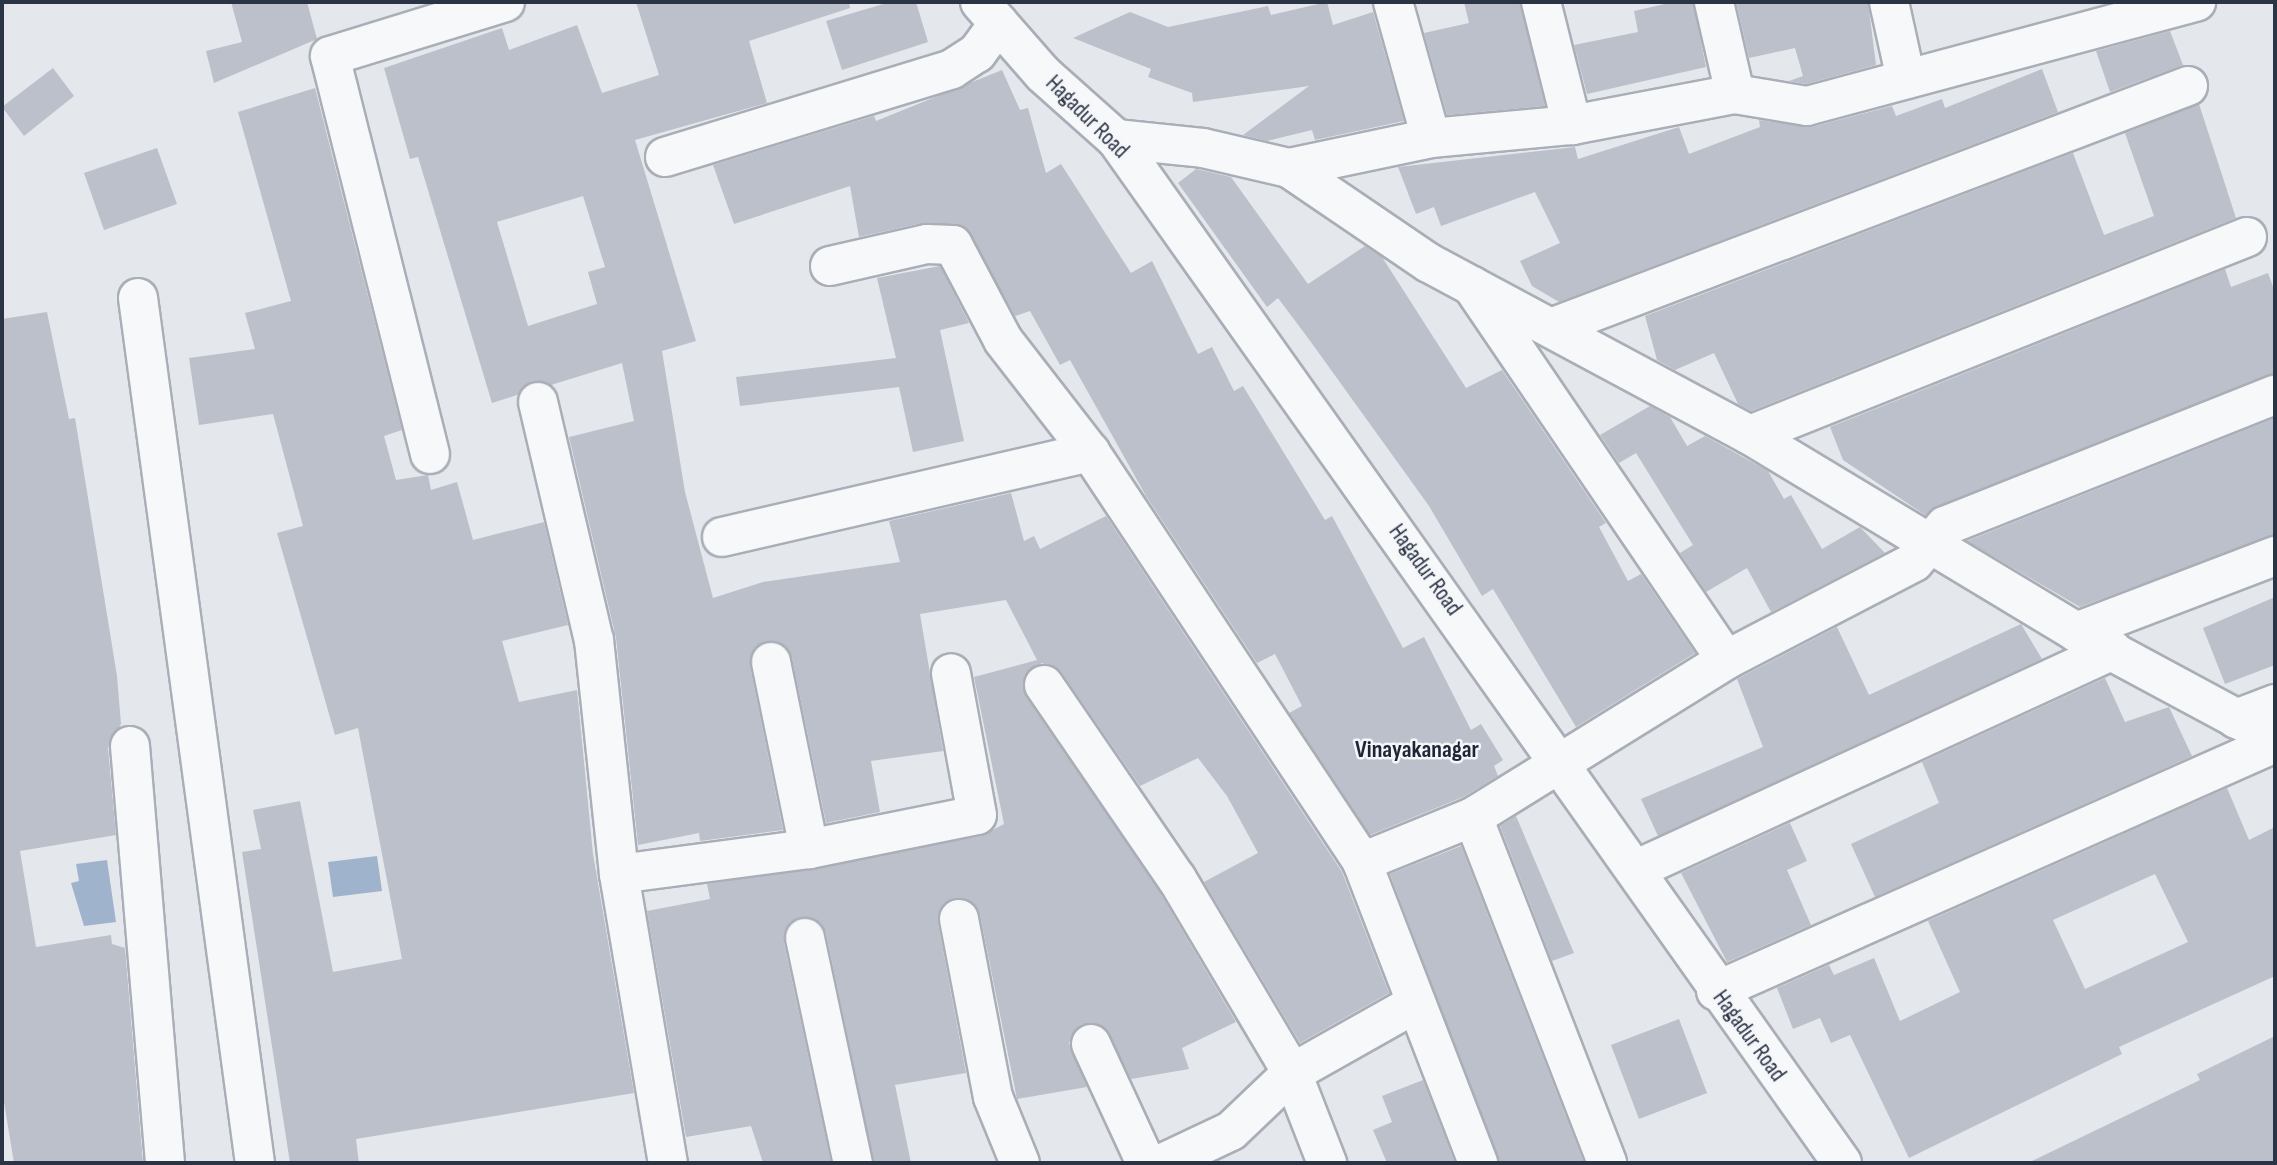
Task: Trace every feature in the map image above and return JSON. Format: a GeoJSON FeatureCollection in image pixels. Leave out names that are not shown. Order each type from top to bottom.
{"type":"FeatureCollection","features":[{"type":"Feature","properties":{"kind":"street"},"geometry":{"type":"LineString","coordinates":[[430,454],[330,56],[505,2]]}},
{"type":"Feature","properties":{"kind":"street"},"geometry":{"type":"LineString","coordinates":[[1393,2],[1431,138]]}},
{"type":"Feature","properties":{"kind":"street"},"geometry":{"type":"LineString","coordinates":[[1541,2],[1572,125]]}},
{"type":"Feature","properties":{"kind":"street"},"geometry":{"type":"LineString","coordinates":[[1714,2],[1735,94]]}},
{"type":"Feature","properties":{"kind":"street"},"geometry":{"type":"LineString","coordinates":[[1889,2],[1906,79]]}},
{"type":"Feature","properties":{"kind":"street"},"geometry":{"type":"LineString","coordinates":[[1289,168],[1431,138],[1572,125],[1735,94],[1807,106],[2196,2]]}},
{"type":"Feature","properties":{"kind":"street"},"geometry":{"type":"LineString","coordinates":[[665,157],[952,69],[976,53],[989,13]]}},
{"type":"Feature","properties":{"kind":"street","name":"Hagadur Road"},"geometry":{"type":"LineString","coordinates":[[989,13],[1116,139],[1563,763],[1716,991],[1842,1163]]}},
{"type":"Feature","properties":{"kind":"street"},"geometry":{"type":"LineString","coordinates":[[1556,327],[2188,86]]}},
{"type":"Feature","properties":{"kind":"street"},"geometry":{"type":"LineString","coordinates":[[1116,139],[1203,148],[1289,168],[1471,285],[1556,327],[1750,435],[1927,545],[2076,632],[2275,741]]}},
{"type":"Feature","properties":{"kind":"street"},"geometry":{"type":"LineString","coordinates":[[1750,435],[2248,237]]}},
{"type":"Feature","properties":{"kind":"street"},"geometry":{"type":"LineString","coordinates":[[830,266],[927,244],[953,246],[1003,340],[1090,452],[1362,862],[1478,1163]]}},
{"type":"Feature","properties":{"kind":"street"},"geometry":{"type":"LineString","coordinates":[[1471,285],[1726,660]]}},
{"type":"Feature","properties":{"kind":"street"},"geometry":{"type":"LineString","coordinates":[[138,298],[255,1163]]}},
{"type":"Feature","properties":{"kind":"street"},"geometry":{"type":"LineString","coordinates":[[1362,862],[1473,817],[1726,660],[1914,562],[1945,526],[2275,395]]}},
{"type":"Feature","properties":{"kind":"street"},"geometry":{"type":"LineString","coordinates":[[538,402],[594,640],[619,874],[667,1163]]}},
{"type":"Feature","properties":{"kind":"street"},"geometry":{"type":"LineString","coordinates":[[722,537],[1090,452]]}},
{"type":"Feature","properties":{"kind":"street"},"geometry":{"type":"LineString","coordinates":[[2076,632],[2275,556]]}},
{"type":"Feature","properties":{"kind":"street"},"geometry":{"type":"LineString","coordinates":[[1635,870],[2113,650]]}},
{"type":"Feature","properties":{"kind":"street"},"geometry":{"type":"LineString","coordinates":[[771,662],[809,849]]}},
{"type":"Feature","properties":{"kind":"street"},"geometry":{"type":"LineString","coordinates":[[619,874],[809,849],[977,815],[951,673]]}},
{"type":"Feature","properties":{"kind":"street"},"geometry":{"type":"LineString","coordinates":[[1044,685],[1177,879],[1292,1073],[1327,1163]]}},
{"type":"Feature","properties":{"kind":"street"},"geometry":{"type":"LineString","coordinates":[[2236,719],[2275,704]]}},
{"type":"Feature","properties":{"kind":"street"},"geometry":{"type":"LineString","coordinates":[[1716,991],[2275,741]]}},
{"type":"Feature","properties":{"kind":"street"},"geometry":{"type":"LineString","coordinates":[[130,746],[165,1163]]}},
{"type":"Feature","properties":{"kind":"street"},"geometry":{"type":"LineString","coordinates":[[1473,817],[1607,1163]]}},
{"type":"Feature","properties":{"kind":"street"},"geometry":{"type":"LineString","coordinates":[[958,919],[993,1097],[1020,1163]]}},
{"type":"Feature","properties":{"kind":"street"},"geometry":{"type":"LineString","coordinates":[[805,938],[853,1163]]}},
{"type":"Feature","properties":{"kind":"street"},"geometry":{"type":"LineString","coordinates":[[1163,1163],[1231,1131],[1292,1073],[1416,1003]]}},
{"type":"Feature","properties":{"kind":"street"},"geometry":{"type":"LineString","coordinates":[[1091,1044],[1146,1163]]}},
{"type":"Feature","properties":{"kind":"water"},"geometry":{"type":"Polygon","coordinates":[[[377,856],[382,891],[333,897],[328,862],[377,856]]]}},
{"type":"Feature","properties":{"kind":"water"},"geometry":{"type":"Polygon","coordinates":[[[107,860],[116,922],[84,926],[71,883],[79,881],[76,864],[107,860]]]}},
{"type":"Feature","properties":{"kind":"building"},"geometry":{"type":"Polygon","coordinates":[[[231,2],[307,2],[317,39],[214,83],[206,51],[242,42],[231,2]]]}},
{"type":"Feature","properties":{"kind":"building"},"geometry":{"type":"Polygon","coordinates":[[[636,2],[849,2],[850,8],[749,41],[767,103],[635,140],[696,341],[662,351],[685,492],[713,598],[763,582],[900,562],[889,521],[1011,493],[1024,541],[1034,536],[1040,549],[1106,516],[1342,872],[1389,993],[1300,1043],[1204,882],[1258,853],[1227,796],[1198,758],[1140,786],[1062,673],[1042,663],[1024,676],[1026,697],[1159,891],[1236,1022],[1182,1048],[1189,1069],[1131,1079],[1104,1027],[1082,1024],[1069,1043],[1087,1087],[1017,1099],[980,915],[967,899],[954,898],[939,911],[938,923],[966,1073],[895,1085],[911,1163],[874,1163],[826,933],[821,923],[801,917],[790,922],[784,943],[831,1163],[763,1163],[751,1126],[686,1137],[647,911],[710,899],[707,884],[981,836],[1004,824],[974,677],[1037,660],[1006,600],[920,614],[943,751],[871,761],[880,812],[826,823],[792,658],[779,642],[766,641],[751,654],[750,666],[783,830],[700,841],[699,833],[638,845],[616,638],[569,437],[634,421],[622,363],[551,385],[532,381],[517,395],[492,403],[418,157],[410,159],[384,68],[502,28],[509,50],[577,25],[602,93],[659,75],[636,2]],[[583,196],[497,222],[528,326],[597,304],[588,272],[605,267],[583,196]]]}},
{"type":"Feature","properties":{"kind":"building"},"geometry":{"type":"Polygon","coordinates":[[[890,2],[916,2],[928,42],[842,70],[826,21],[890,2]]]}},
{"type":"Feature","properties":{"kind":"building"},"geometry":{"type":"Polygon","coordinates":[[[1327,2],[1333,25],[1373,12],[1404,121],[1315,140],[1312,130],[1267,141],[1243,135],[1309,86],[1193,102],[1192,93],[1148,77],[1151,69],[1073,38],[1130,12],[1168,27],[1268,6],[1271,15],[1327,2]]]}},
{"type":"Feature","properties":{"kind":"building"},"geometry":{"type":"Polygon","coordinates":[[[1464,2],[1520,2],[1545,106],[1447,115],[1424,33],[1469,23],[1464,2]]]}},
{"type":"Feature","properties":{"kind":"building"},"geometry":{"type":"Polygon","coordinates":[[[1674,2],[1693,2],[1706,67],[1587,94],[1574,45],[1638,32],[1634,11],[1674,2]]]}},
{"type":"Feature","properties":{"kind":"building"},"geometry":{"type":"Polygon","coordinates":[[[1736,2],[1868,2],[1876,65],[1806,84],[1789,81],[1803,76],[1795,48],[1749,58],[1736,2]]]}},
{"type":"Feature","properties":{"kind":"building"},"geometry":{"type":"Polygon","coordinates":[[[2170,31],[2183,65],[2110,92],[2096,51],[2170,31]]]}},
{"type":"Feature","properties":{"kind":"building"},"geometry":{"type":"Polygon","coordinates":[[[53,68],[74,96],[24,136],[2,107],[53,68]]]}},
{"type":"Feature","properties":{"kind":"building"},"geometry":{"type":"Polygon","coordinates":[[[2042,69],[2058,112],[1559,302],[1532,286],[1520,261],[1560,243],[1535,192],[1441,226],[1434,207],[1416,214],[1398,167],[1575,147],[1578,159],[1679,127],[1689,154],[1760,127],[1759,120],[1812,127],[1892,106],[1896,116],[1942,99],[1945,108],[2042,69]]]}},
{"type":"Feature","properties":{"kind":"building"},"geometry":{"type":"Polygon","coordinates":[[[1002,70],[1020,110],[1028,108],[1046,173],[1061,164],[1131,273],[1152,261],[1198,354],[1212,347],[1234,391],[1243,386],[1325,520],[1332,516],[1403,648],[1424,637],[1471,730],[1481,724],[1503,760],[1494,766],[1498,776],[1463,797],[1370,835],[1289,713],[1302,706],[1275,654],[1257,663],[1146,496],[1070,360],[1060,365],[1030,311],[1015,316],[965,227],[922,223],[859,237],[850,186],[734,224],[713,165],[874,116],[876,121],[1002,70]]]}},
{"type":"Feature","properties":{"kind":"building"},"geometry":{"type":"Polygon","coordinates":[[[315,88],[402,430],[384,436],[396,480],[428,475],[431,490],[457,482],[473,540],[544,522],[568,625],[502,641],[519,702],[577,690],[593,854],[634,1093],[356,1139],[359,1163],[290,1163],[242,852],[261,849],[253,810],[300,801],[333,972],[402,959],[358,728],[335,735],[277,533],[303,526],[273,414],[199,425],[189,358],[255,349],[245,313],[291,301],[238,112],[315,88]]]}},
{"type":"Feature","properties":{"kind":"building"},"geometry":{"type":"Polygon","coordinates":[[[2199,104],[2236,218],[1751,411],[1738,404],[1714,353],[1675,370],[1657,360],[1645,316],[2073,153],[2104,235],[2154,216],[2125,133],[2199,104]]]}},
{"type":"Feature","properties":{"kind":"building"},"geometry":{"type":"Polygon","coordinates":[[[157,148],[177,204],[104,230],[84,173],[157,148]]]}},
{"type":"Feature","properties":{"kind":"building"},"geometry":{"type":"Polygon","coordinates":[[[1196,169],[1231,177],[1308,284],[1365,246],[1382,257],[1466,388],[1502,370],[1606,523],[1599,527],[1628,581],[1641,574],[1695,653],[1576,727],[1493,589],[1482,596],[1429,506],[1308,338],[1278,298],[1267,307],[1178,183],[1196,169]]]}},
{"type":"Feature","properties":{"kind":"building"},"geometry":{"type":"Polygon","coordinates":[[[940,266],[969,323],[940,330],[964,441],[913,452],[899,387],[740,406],[736,377],[896,358],[877,278],[940,266]]]}},
{"type":"Feature","properties":{"kind":"building"},"geometry":{"type":"Polygon","coordinates":[[[2225,269],[2231,287],[2268,273],[2275,292],[2275,374],[1925,515],[1843,460],[1830,427],[2225,269]]]}},
{"type":"Feature","properties":{"kind":"building"},"geometry":{"type":"Polygon","coordinates":[[[47,312],[69,419],[75,418],[117,676],[121,724],[108,748],[116,835],[20,851],[36,947],[111,935],[112,944],[125,948],[143,1163],[14,1163],[2,1090],[2,319],[47,312]]]}},
{"type":"Feature","properties":{"kind":"building"},"geometry":{"type":"Polygon","coordinates":[[[1650,406],[1670,417],[1687,446],[1705,436],[1768,471],[1784,499],[1791,495],[1822,549],[1860,527],[1885,553],[1771,612],[1747,568],[1706,592],[1680,553],[1693,545],[1636,453],[1619,463],[1600,435],[1650,406]]]}},
{"type":"Feature","properties":{"kind":"building"},"geometry":{"type":"Polygon","coordinates":[[[2275,418],[2275,535],[2080,607],[1967,541],[2275,418]]]}},
{"type":"Feature","properties":{"kind":"building"},"geometry":{"type":"Polygon","coordinates":[[[2275,597],[2275,665],[2225,684],[2203,628],[2275,597]]]}},
{"type":"Feature","properties":{"kind":"building"},"geometry":{"type":"Polygon","coordinates":[[[2021,624],[2042,659],[1658,836],[1641,799],[1763,747],[1737,679],[1837,627],[1869,695],[2021,624]]]}},
{"type":"Feature","properties":{"kind":"building"},"geometry":{"type":"Polygon","coordinates":[[[2105,678],[2125,722],[2169,707],[2192,756],[1875,897],[1851,844],[1939,803],[1922,762],[2105,678]]]}},
{"type":"Feature","properties":{"kind":"building"},"geometry":{"type":"Polygon","coordinates":[[[2227,788],[2249,840],[2275,827],[2275,976],[2119,1047],[2122,1054],[1909,1158],[1850,1035],[1831,1043],[1820,1018],[1793,1029],[1777,988],[1829,965],[1834,975],[1874,958],[1900,1021],[1960,992],[1928,921],[2227,788]],[[2155,874],[2053,920],[2085,989],[2188,942],[2155,874]]]}},
{"type":"Feature","properties":{"kind":"building"},"geometry":{"type":"Polygon","coordinates":[[[1516,816],[1574,953],[1552,961],[1500,826],[1516,816]]]}},
{"type":"Feature","properties":{"kind":"building"},"geometry":{"type":"Polygon","coordinates":[[[1790,823],[1807,861],[1787,870],[1811,925],[1727,962],[1681,873],[1790,823]]]}},
{"type":"Feature","properties":{"kind":"building"},"geometry":{"type":"Polygon","coordinates":[[[1461,846],[1584,1163],[1499,1163],[1390,874],[1461,846]]]}},
{"type":"Feature","properties":{"kind":"building"},"geometry":{"type":"Polygon","coordinates":[[[1679,1019],[1707,1093],[1639,1119],[1611,1045],[1679,1019]]]}},
{"type":"Feature","properties":{"kind":"building"},"geometry":{"type":"Polygon","coordinates":[[[2275,1036],[2275,1163],[2028,1163],[2200,1080],[2197,1074],[2275,1036]]]}},
{"type":"Feature","properties":{"kind":"building"},"geometry":{"type":"Polygon","coordinates":[[[1423,1080],[1455,1163],[1387,1163],[1373,1130],[1392,1122],[1382,1096],[1423,1080]]]}},
{"type":"Feature","properties":{"kind":"district","name":"Vinayakanagar"},"geometry":{"type":"Point","coordinates":[1417,750]}}]}
